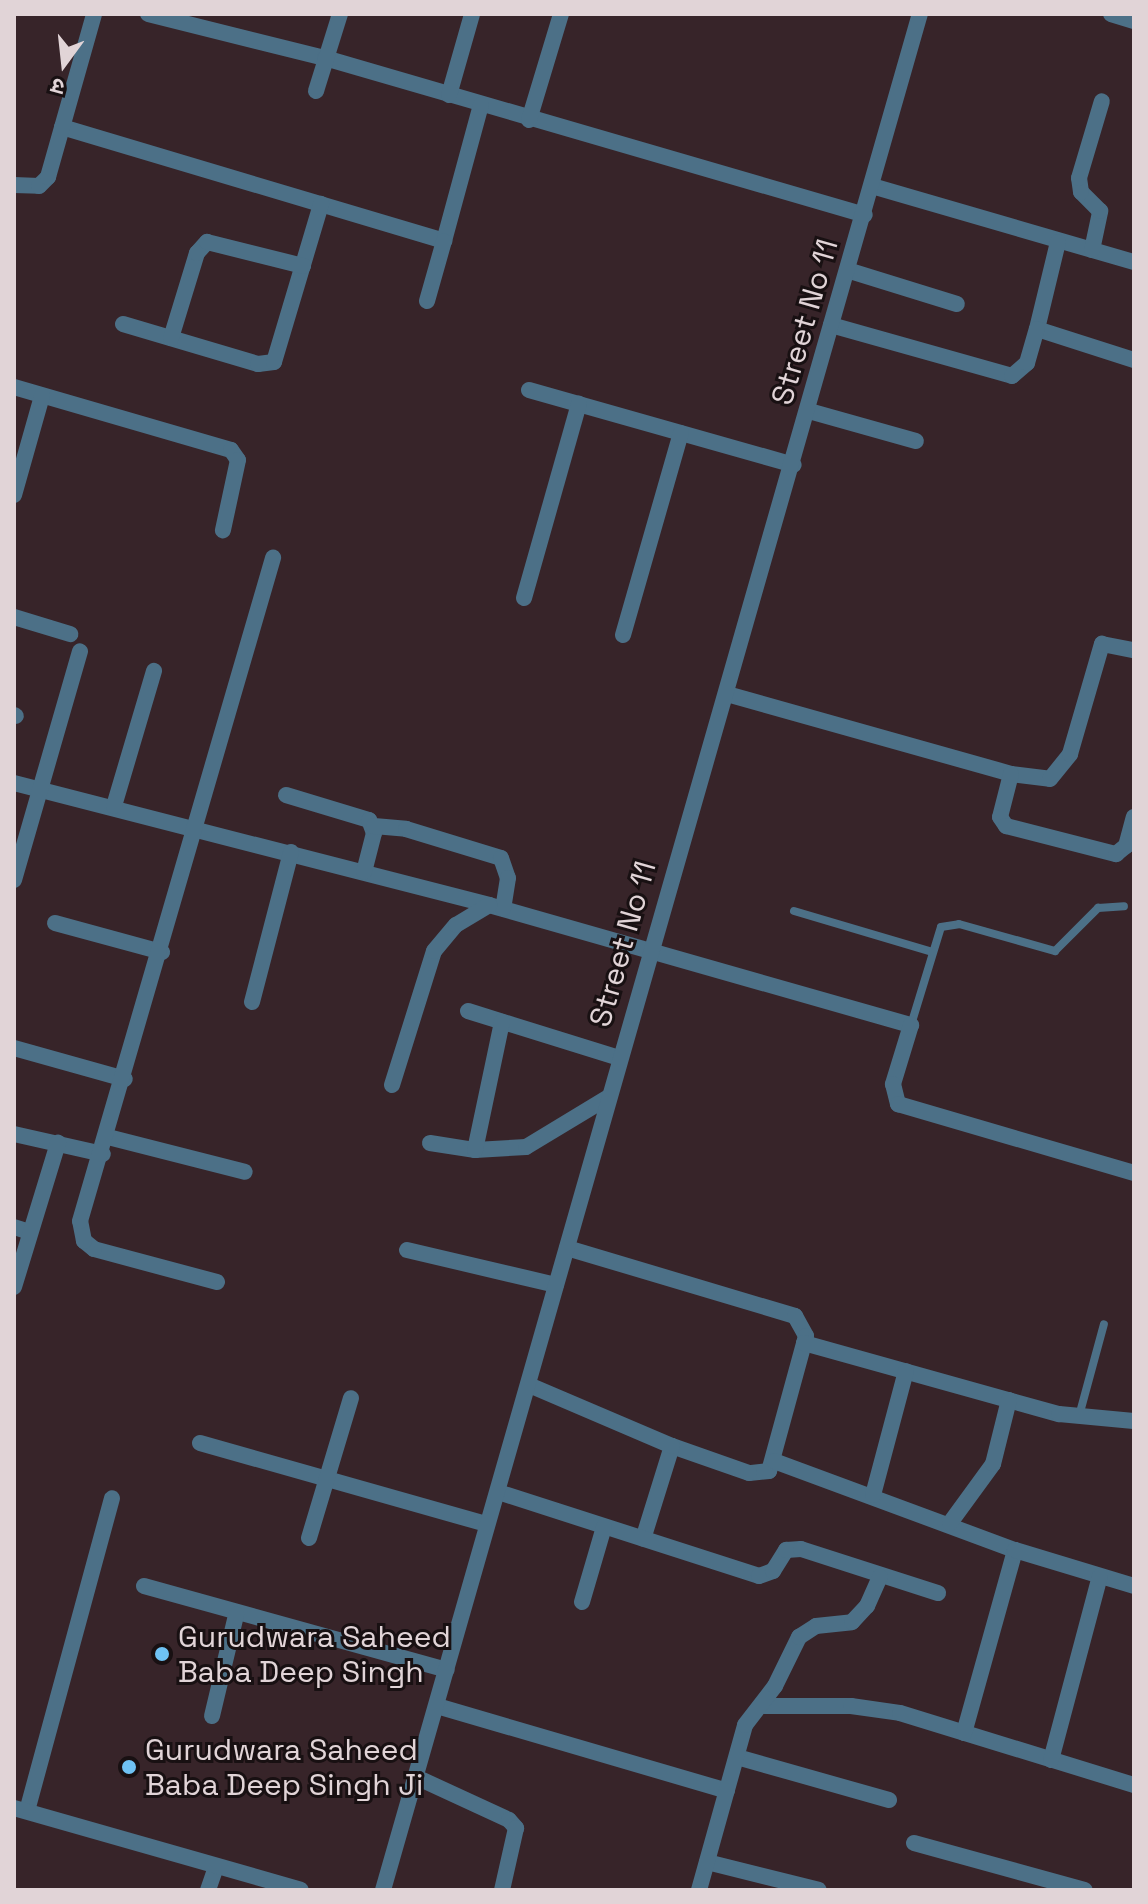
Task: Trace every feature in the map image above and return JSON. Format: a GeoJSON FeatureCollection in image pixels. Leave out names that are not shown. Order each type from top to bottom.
{"type":"FeatureCollection","features":[{"type":"Feature","properties":{"kind":"street"},"geometry":{"type":"LineString","coordinates":[[14,185],[44,182],[94,14]]}},
{"type":"Feature","properties":{"kind":"street"},"geometry":{"type":"LineString","coordinates":[[148,14],[325,58],[529,120],[865,215]]}},
{"type":"Feature","properties":{"kind":"street"},"geometry":{"type":"LineString","coordinates":[[316,91],[340,14]]}},
{"type":"Feature","properties":{"kind":"street"},"geometry":{"type":"LineString","coordinates":[[449,95],[472,14]]}},
{"type":"Feature","properties":{"kind":"street"},"geometry":{"type":"LineString","coordinates":[[529,120],[561,14]]}},
{"type":"Feature","properties":{"kind":"street","name":"Street No 11"},"geometry":{"type":"LineString","coordinates":[[383,1890],[529,1385],[607,1098],[794,465],[920,14]]}},
{"type":"Feature","properties":{"kind":"street"},"geometry":{"type":"LineString","coordinates":[[1111,14],[1134,21]]}},
{"type":"Feature","properties":{"kind":"street"},"geometry":{"type":"LineString","coordinates":[[1092,250],[1100,211],[1078,186],[1102,101]]}},
{"type":"Feature","properties":{"kind":"street"},"geometry":{"type":"LineString","coordinates":[[427,301],[481,105]]}},
{"type":"Feature","properties":{"kind":"street"},"geometry":{"type":"LineString","coordinates":[[62,127],[444,241]]}},
{"type":"Feature","properties":{"kind":"street"},"geometry":{"type":"LineString","coordinates":[[872,186],[1134,262]]}},
{"type":"Feature","properties":{"kind":"street"},"geometry":{"type":"LineString","coordinates":[[123,324],[258,364],[274,362],[321,204]]}},
{"type":"Feature","properties":{"kind":"street"},"geometry":{"type":"LineString","coordinates":[[171,338],[197,253],[207,242],[303,266]]}},
{"type":"Feature","properties":{"kind":"street"},"geometry":{"type":"LineString","coordinates":[[831,325],[1012,376],[1027,363],[1058,242]]}},
{"type":"Feature","properties":{"kind":"street"},"geometry":{"type":"LineString","coordinates":[[847,270],[957,304]]}},
{"type":"Feature","properties":{"kind":"street"},"geometry":{"type":"LineString","coordinates":[[1037,329],[1134,360]]}},
{"type":"Feature","properties":{"kind":"street"},"geometry":{"type":"LineString","coordinates":[[14,387],[231,450],[238,460],[223,530]]}},
{"type":"Feature","properties":{"kind":"street"},"geometry":{"type":"LineString","coordinates":[[529,390],[794,465]]}},
{"type":"Feature","properties":{"kind":"street"},"geometry":{"type":"LineString","coordinates":[[14,495],[42,396]]}},
{"type":"Feature","properties":{"kind":"street"},"geometry":{"type":"LineString","coordinates":[[524,598],[579,404]]}},
{"type":"Feature","properties":{"kind":"street"},"geometry":{"type":"LineString","coordinates":[[809,411],[916,441]]}},
{"type":"Feature","properties":{"kind":"street"},"geometry":{"type":"LineString","coordinates":[[623,635],[681,433]]}},
{"type":"Feature","properties":{"kind":"street"},"geometry":{"type":"LineString","coordinates":[[217,1282],[94,1249],[84,1241],[80,1221],[103,1154],[198,829],[273,558]]}},
{"type":"Feature","properties":{"kind":"street"},"geometry":{"type":"LineString","coordinates":[[14,617],[70,634]]}},
{"type":"Feature","properties":{"kind":"street"},"geometry":{"type":"LineString","coordinates":[[727,694],[1011,774],[1050,779],[1061,771],[1097,651],[1110,642],[1134,650]]}},
{"type":"Feature","properties":{"kind":"street"},"geometry":{"type":"LineString","coordinates":[[14,880],[80,651]]}},
{"type":"Feature","properties":{"kind":"street"},"geometry":{"type":"LineString","coordinates":[[114,806],[154,671]]}},
{"type":"Feature","properties":{"kind":"street"},"geometry":{"type":"LineString","coordinates":[[1011,774],[1000,817],[1006,826],[1116,854],[1126,846],[1134,817]]}},
{"type":"Feature","properties":{"kind":"street"},"geometry":{"type":"LineString","coordinates":[[14,783],[114,806],[496,907],[911,1025],[893,1084],[898,1104],[1134,1173]]}},
{"type":"Feature","properties":{"kind":"street"},"geometry":{"type":"LineString","coordinates":[[286,795],[362,817],[374,826],[406,829],[501,858],[508,878],[496,907],[456,925],[434,951],[392,1085]]}},
{"type":"Feature","properties":{"kind":"street"},"geometry":{"type":"LineString","coordinates":[[364,872],[374,826]]}},
{"type":"Feature","properties":{"kind":"street"},"geometry":{"type":"LineString","coordinates":[[252,1002],[291,852]]}},
{"type":"Feature","properties":{"kind":"street"},"geometry":{"type":"LineString","coordinates":[[55,923],[162,952]]}},
{"type":"Feature","properties":{"kind":"street"},"geometry":{"type":"LineString","coordinates":[[468,1011],[619,1058]]}},
{"type":"Feature","properties":{"kind":"street"},"geometry":{"type":"LineString","coordinates":[[475,1150],[502,1022]]}},
{"type":"Feature","properties":{"kind":"street"},"geometry":{"type":"LineString","coordinates":[[14,1048],[125,1079]]}},
{"type":"Feature","properties":{"kind":"street"},"geometry":{"type":"LineString","coordinates":[[430,1143],[475,1150],[526,1147],[607,1098]]}},
{"type":"Feature","properties":{"kind":"street"},"geometry":{"type":"LineString","coordinates":[[14,1134],[103,1154]]}},
{"type":"Feature","properties":{"kind":"street"},"geometry":{"type":"LineString","coordinates":[[108,1137],[245,1172]]}},
{"type":"Feature","properties":{"kind":"street"},"geometry":{"type":"LineString","coordinates":[[14,1287],[22,1229],[58,1143]]}},
{"type":"Feature","properties":{"kind":"street"},"geometry":{"type":"LineString","coordinates":[[529,1385],[672,1446],[760,1475],[774,1461],[804,1343],[802,1324],[795,1316],[567,1248]]}},
{"type":"Feature","properties":{"kind":"street"},"geometry":{"type":"LineString","coordinates":[[407,1250],[556,1285]]}},
{"type":"Feature","properties":{"kind":"street"},"geometry":{"type":"LineString","coordinates":[[804,1343],[1078,1417],[1134,1421]]}},
{"type":"Feature","properties":{"kind":"street"},"geometry":{"type":"LineString","coordinates":[[873,1495],[906,1371]]}},
{"type":"Feature","properties":{"kind":"street"},"geometry":{"type":"LineString","coordinates":[[309,1538],[351,1398]]}},
{"type":"Feature","properties":{"kind":"street"},"geometry":{"type":"LineString","coordinates":[[950,1523],[993,1464],[1009,1400]]}},
{"type":"Feature","properties":{"kind":"street"},"geometry":{"type":"LineString","coordinates":[[200,1443],[487,1524]]}},
{"type":"Feature","properties":{"kind":"street"},"geometry":{"type":"LineString","coordinates":[[643,1539],[672,1446]]}},
{"type":"Feature","properties":{"kind":"street"},"geometry":{"type":"LineString","coordinates":[[774,1461],[950,1523],[1015,1550],[1134,1586]]}},
{"type":"Feature","properties":{"kind":"street"},"geometry":{"type":"LineString","coordinates":[[498,1492],[759,1576],[773,1571],[780,1555],[793,1549],[938,1593]]}},
{"type":"Feature","properties":{"kind":"street"},"geometry":{"type":"LineString","coordinates":[[112,1498],[20,1810],[301,1890]]}},
{"type":"Feature","properties":{"kind":"street"},"geometry":{"type":"LineString","coordinates":[[582,1602],[604,1527]]}},
{"type":"Feature","properties":{"kind":"street"},"geometry":{"type":"LineString","coordinates":[[964,1733],[1015,1550]]}},
{"type":"Feature","properties":{"kind":"street"},"geometry":{"type":"LineString","coordinates":[[1051,1760],[1100,1576]]}},
{"type":"Feature","properties":{"kind":"street"},"geometry":{"type":"LineString","coordinates":[[699,1890],[745,1725],[762,1706],[799,1637],[816,1626],[852,1622],[867,1606],[880,1577]]}},
{"type":"Feature","properties":{"kind":"street"},"geometry":{"type":"LineString","coordinates":[[144,1586],[236,1615],[447,1670]]}},
{"type":"Feature","properties":{"kind":"street"},"geometry":{"type":"LineString","coordinates":[[212,1716],[236,1615]]}},
{"type":"Feature","properties":{"kind":"street"},"geometry":{"type":"LineString","coordinates":[[437,1706],[727,1791]]}},
{"type":"Feature","properties":{"kind":"street"},"geometry":{"type":"LineString","coordinates":[[762,1706],[872,1708],[1134,1785]]}},
{"type":"Feature","properties":{"kind":"street"},"geometry":{"type":"LineString","coordinates":[[737,1757],[889,1800]]}},
{"type":"Feature","properties":{"kind":"street"},"geometry":{"type":"LineString","coordinates":[[416,1777],[509,1820],[516,1828],[502,1890]]}},
{"type":"Feature","properties":{"kind":"street"},"geometry":{"type":"LineString","coordinates":[[914,1843],[1085,1890]]}},
{"type":"Feature","properties":{"kind":"street"},"geometry":{"type":"LineString","coordinates":[[707,1862],[819,1890]]}},
{"type":"Feature","properties":{"kind":"street"},"geometry":{"type":"LineString","coordinates":[[208,1890],[216,1867]]}},
{"type":"Feature","properties":{"kind":"lane"},"geometry":{"type":"LineString","coordinates":[[911,1025],[941,927],[949,923],[1055,951],[1098,908],[1124,906]]}},
{"type":"Feature","properties":{"kind":"lane"},"geometry":{"type":"LineString","coordinates":[[794,911],[932,952]]}},
{"type":"Feature","properties":{"kind":"lane"},"geometry":{"type":"LineString","coordinates":[[1078,1417],[1104,1324]]}},
{"type":"Feature","properties":{"kind":"place","name":"Gurudwara Saheed Baba Deep Singh"},"geometry":{"type":"Point","coordinates":[162,1654]}},
{"type":"Feature","properties":{"kind":"place","name":"Gurudwara Saheed Baba Deep Singh Ji"},"geometry":{"type":"Point","coordinates":[129,1767]}}]}
